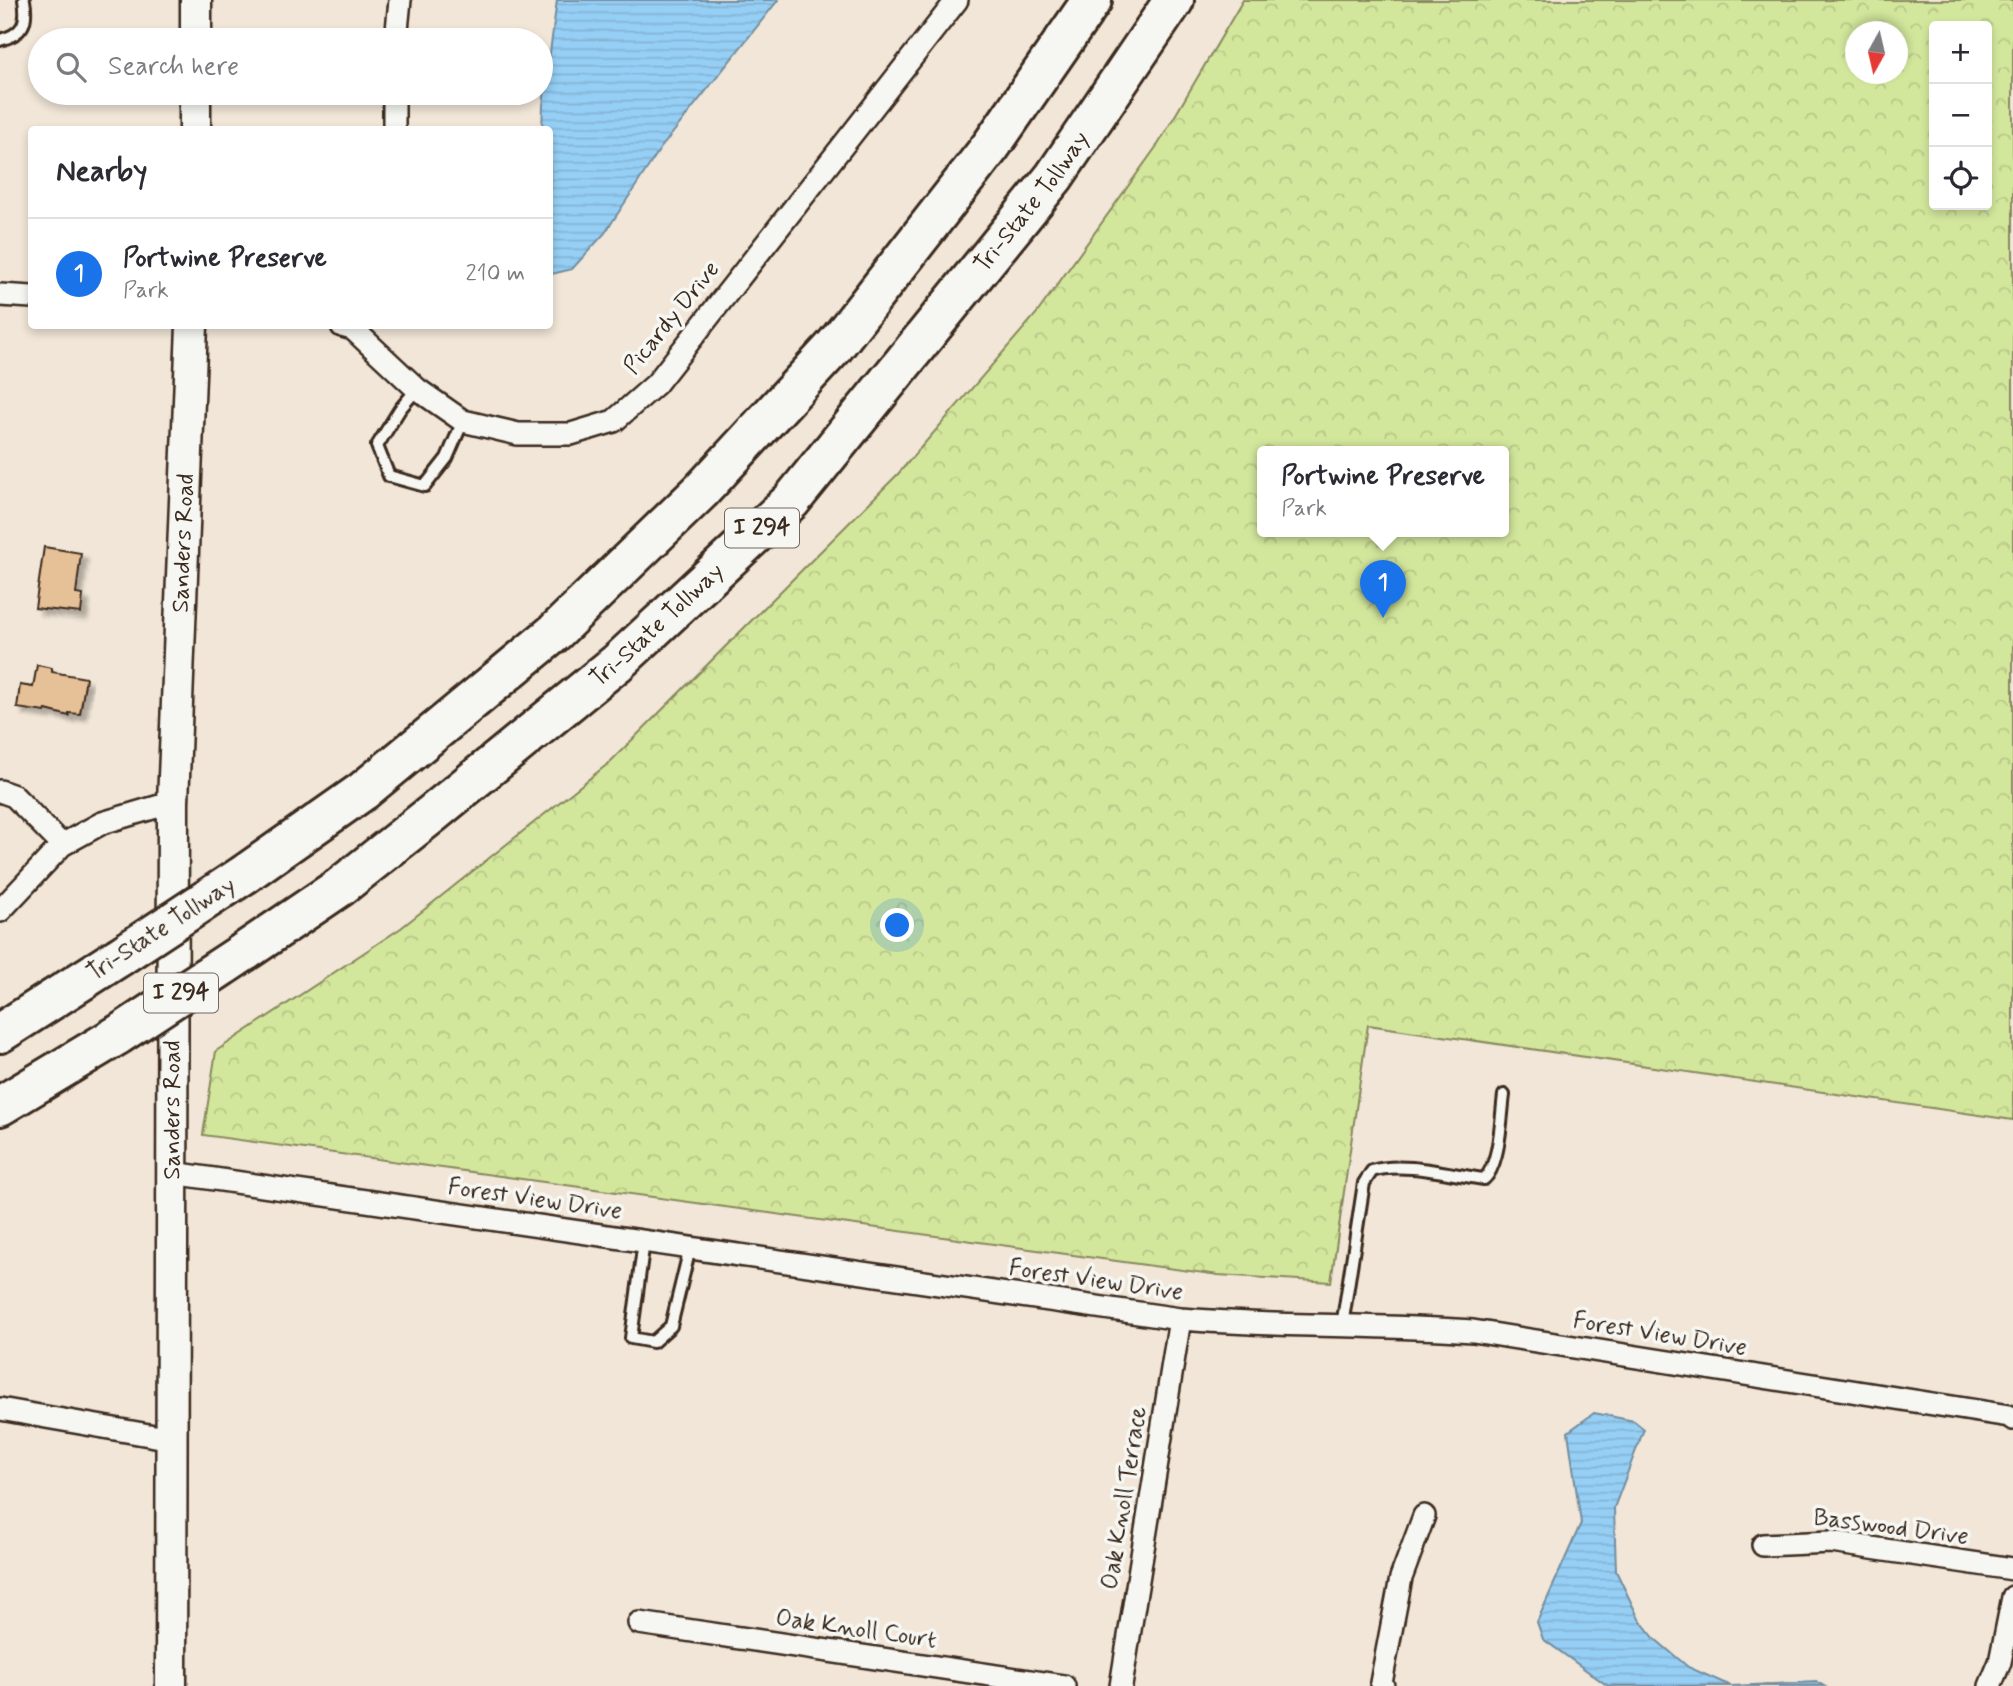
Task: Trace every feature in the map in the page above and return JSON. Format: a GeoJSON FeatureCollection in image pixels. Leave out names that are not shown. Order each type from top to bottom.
{"type":"FeatureCollection","features":[{"type":"Feature","properties":{"kind":"highway","name":"Tri-State Tollway"},"geometry":{"type":"LineString","coordinates":[[0,1033],[245,874],[363,791],[553,634],[701,491],[834,347],[991,146],[1092,0]]}},
{"type":"Feature","properties":{"kind":"highway","name":"Tri-State Tollway"},"geometry":{"type":"LineString","coordinates":[[0,1106],[118,1034],[340,887],[607,671],[791,501],[1054,177],[1174,0]]}},
{"type":"Feature","properties":{"kind":"main road"},"geometry":{"type":"LineString","coordinates":[[196,0],[196,28]]}},
{"type":"Feature","properties":{"kind":"main road"},"geometry":{"type":"LineString","coordinates":[[195,105],[195,126]]}},
{"type":"Feature","properties":{"kind":"main road","name":"Sanders Road"},"geometry":{"type":"LineString","coordinates":[[172,1686],[173,802],[192,329]]}},
{"type":"Feature","properties":{"kind":"street"},"geometry":{"type":"LineString","coordinates":[[397,28],[400,0]]}},
{"type":"Feature","properties":{"kind":"street","name":"Picardy Drive"},"geometry":{"type":"LineString","coordinates":[[352,329],[417,389],[463,421],[518,434],[571,434],[614,421],[656,384],[957,0]]}},
{"type":"Feature","properties":{"kind":"street"},"geometry":{"type":"LineString","coordinates":[[394,105],[394,126]]}},
{"type":"Feature","properties":{"kind":"street"},"geometry":{"type":"LineString","coordinates":[[0,295],[28,297]]}},
{"type":"Feature","properties":{"kind":"street"},"geometry":{"type":"LineString","coordinates":[[0,791],[14,796],[62,845]]}},
{"type":"Feature","properties":{"kind":"street"},"geometry":{"type":"LineString","coordinates":[[0,911],[62,845],[102,824],[173,802]]}},
{"type":"Feature","properties":{"kind":"street","name":"Forest View Drive"},"geometry":{"type":"LineString","coordinates":[[173,1173],[1180,1319],[1245,1324],[1474,1331],[2009,1416],[2013,1419]]}},
{"type":"Feature","properties":{"kind":"street","name":"Oak Knoll Terrace"},"geometry":{"type":"LineString","coordinates":[[1121,1686],[1180,1319]]}},
{"type":"Feature","properties":{"kind":"street"},"geometry":{"type":"LineString","coordinates":[[0,1409],[172,1439]]}},
{"type":"Feature","properties":{"kind":"street"},"geometry":{"type":"LineString","coordinates":[[1383,1686],[1381,1683],[1401,1578],[1424,1516]]}},
{"type":"Feature","properties":{"kind":"street","name":"Basswood Drive"},"geometry":{"type":"LineString","coordinates":[[1763,1545],[1831,1542],[2013,1569]]}},
{"type":"Feature","properties":{"kind":"street"},"geometry":{"type":"LineString","coordinates":[[1990,1686],[2000,1662],[2013,1597]]}},
{"type":"Feature","properties":{"kind":"street","name":"Oak Knoll Court"},"geometry":{"type":"LineString","coordinates":[[639,1623],[1065,1686]]}},
{"type":"Feature","properties":{"kind":"lane"},"geometry":{"type":"LineString","coordinates":[[0,40],[13,36],[22,28],[25,17],[24,0]]}},
{"type":"Feature","properties":{"kind":"lane"},"geometry":{"type":"LineString","coordinates":[[417,389],[400,409],[377,446],[389,476],[425,486],[447,458],[463,421]]}},
{"type":"Feature","properties":{"kind":"lane"},"geometry":{"type":"LineString","coordinates":[[1342,1326],[1364,1183],[1372,1171],[1382,1167],[1412,1169],[1484,1179],[1490,1174],[1495,1159],[1504,1095]]}},
{"type":"Feature","properties":{"kind":"lane"},"geometry":{"type":"LineString","coordinates":[[644,1241],[631,1338],[653,1342],[671,1326],[690,1248]]}},
{"type":"Feature","properties":{"kind":"green space"},"geometry":{"type":"Polygon","coordinates":[[[1243,0],[2013,0],[2013,1120],[1368,1025],[1331,1282],[1218,1275],[203,1135],[216,1051],[401,928],[609,763],[898,474],[1037,313],[1159,143],[1243,0]]]}},
{"type":"Feature","properties":{"kind":"water"},"geometry":{"type":"Polygon","coordinates":[[[557,0],[778,0],[660,149],[605,233],[572,269],[553,274],[553,126],[542,126],[543,105],[553,105],[553,30],[557,0]]]}},
{"type":"Feature","properties":{"kind":"water"},"geometry":{"type":"Polygon","coordinates":[[[1594,1413],[1634,1421],[1644,1429],[1614,1508],[1616,1571],[1639,1619],[1655,1639],[1688,1667],[1731,1686],[1608,1686],[1543,1639],[1537,1622],[1581,1523],[1568,1432],[1594,1413]]]}},
{"type":"Feature","properties":{"kind":"water"},"geometry":{"type":"Polygon","coordinates":[[[1817,1682],[1824,1686],[1731,1686],[1817,1682]]]}},
{"type":"Feature","properties":{"kind":"building"},"geometry":{"type":"Polygon","coordinates":[[[44,547],[81,553],[76,594],[83,595],[81,613],[35,608],[44,547]]]}},
{"type":"Feature","properties":{"kind":"building"},"geometry":{"type":"Polygon","coordinates":[[[37,665],[52,668],[52,672],[86,678],[80,714],[69,713],[69,716],[46,710],[17,708],[20,685],[33,687],[37,665]]]}},
{"type":"Feature","properties":{"kind":"place","name":"Portwine Preserve"},"geometry":{"type":"Point","coordinates":[1383,618]}}]}
